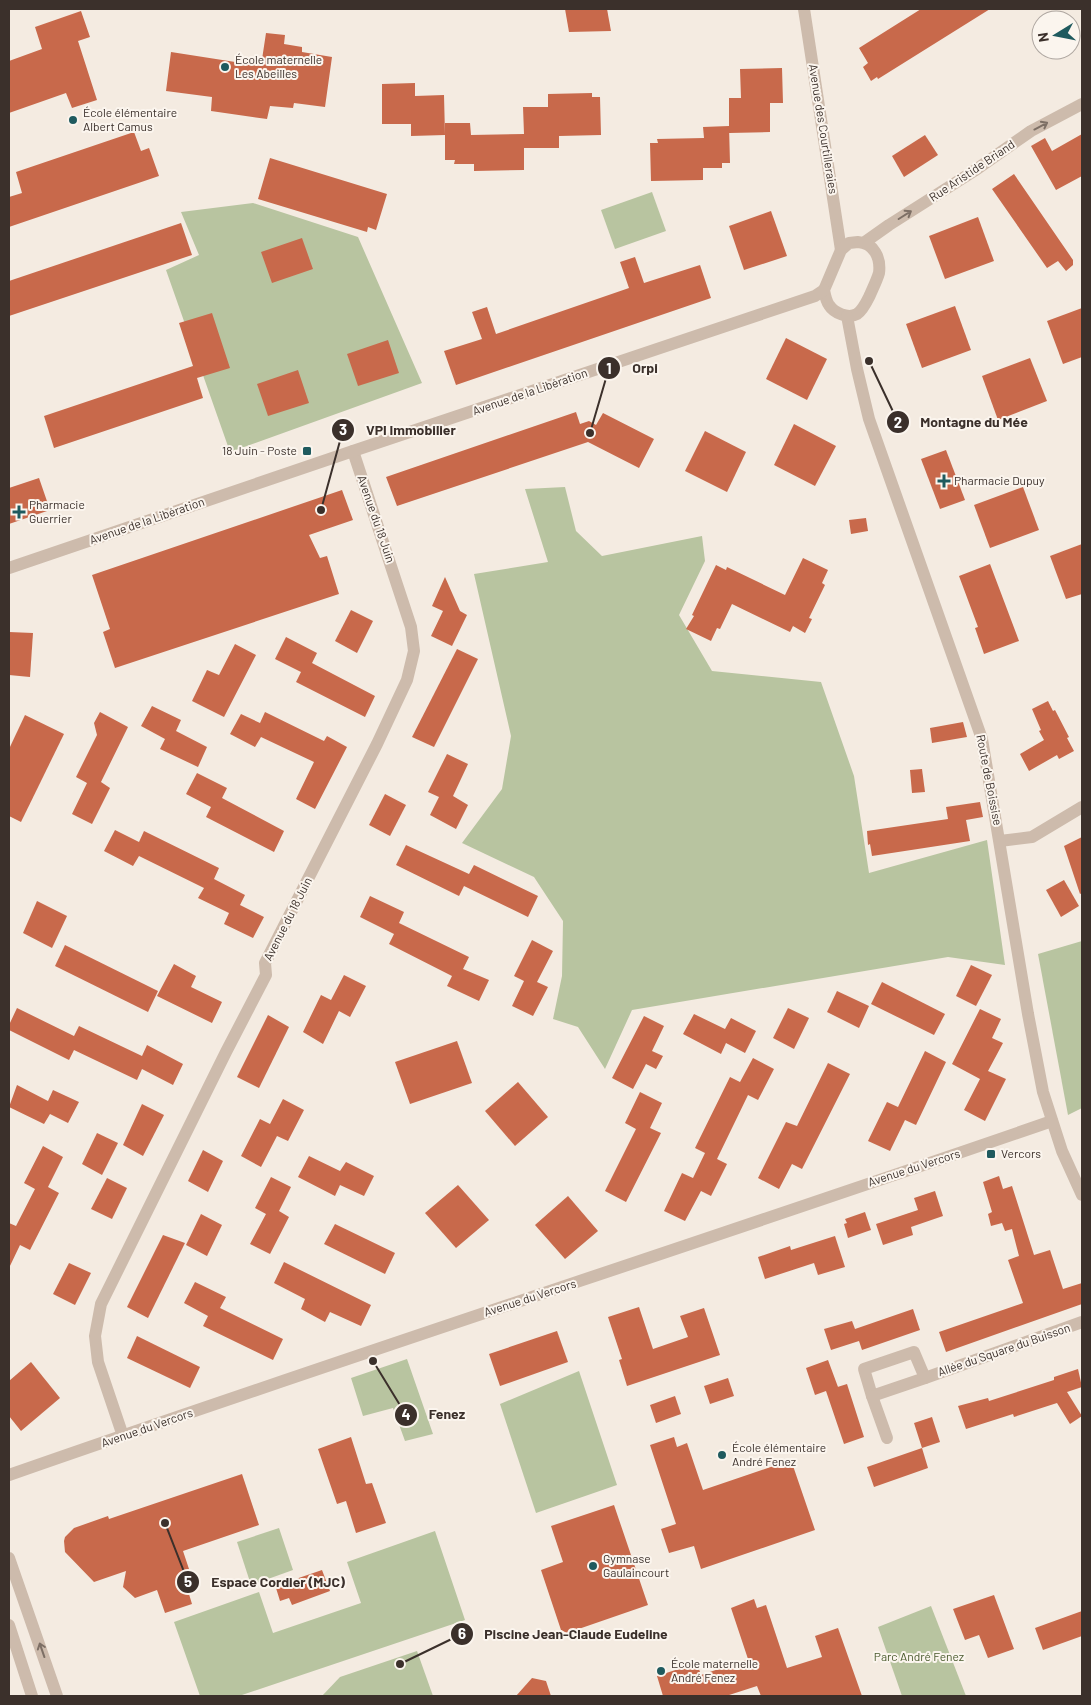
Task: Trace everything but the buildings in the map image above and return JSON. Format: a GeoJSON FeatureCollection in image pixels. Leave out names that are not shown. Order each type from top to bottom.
{"type":"FeatureCollection","features":[{"type":"Feature","properties":{"kind":"street","name":"Avenue des Courtilleraies"},"geometry":{"type":"LineString","coordinates":[[804,9],[842,250]]}},
{"type":"Feature","properties":{"kind":"street","name":"Rue Aristide Briand"},"geometry":{"type":"LineString","coordinates":[[865,242],[974,172],[1031,131],[1082,104]]}},
{"type":"Feature","properties":{"kind":"street"},"geometry":{"type":"LineString","coordinates":[[865,242],[876,252],[880,263],[878,275],[865,305],[856,314],[847,316],[837,312],[828,305],[824,290],[842,250],[850,243],[865,242]]}},
{"type":"Feature","properties":{"kind":"street","name":"Avenue de la Libération"},"geometry":{"type":"LineString","coordinates":[[9,568],[815,296],[824,290]]}},
{"type":"Feature","properties":{"kind":"street","name":"Route de Boissise"},"geometry":{"type":"LineString","coordinates":[[847,316],[869,419],[982,739],[1043,1092],[1062,1151],[1082,1195]]}},
{"type":"Feature","properties":{"kind":"street","name":"Avenue du 18 Juin"},"geometry":{"type":"LineString","coordinates":[[123,1436],[98,1362],[95,1336],[101,1304],[266,975],[265,963],[377,744],[407,680],[414,651],[411,627],[353,451]]}},
{"type":"Feature","properties":{"kind":"street"},"geometry":{"type":"LineString","coordinates":[[1000,841],[1032,837],[1082,807]]}},
{"type":"Feature","properties":{"kind":"street","name":"Avenue du Vercors"},"geometry":{"type":"LineString","coordinates":[[9,1475],[1052,1121]]}},
{"type":"Feature","properties":{"kind":"street","name":"Allée du Square du Buisson"},"geometry":{"type":"LineString","coordinates":[[872,1396],[1082,1322]]}},
{"type":"Feature","properties":{"kind":"street","name":"Allée du Square du Buisson"},"geometry":{"type":"LineString","coordinates":[[887,1438],[864,1369],[914,1352],[925,1378]]}},
{"type":"Feature","properties":{"kind":"street"},"geometry":{"type":"LineString","coordinates":[[9,1558],[58,1696]]}},
{"type":"Feature","properties":{"kind":"street"},"geometry":{"type":"LineString","coordinates":[[9,1625],[32,1696]]}},
{"type":"Feature","properties":{"kind":"green space"},"geometry":{"type":"Polygon","coordinates":[[[652,192],[666,231],[615,249],[601,210],[652,192]]]}},
{"type":"Feature","properties":{"kind":"green space"},"geometry":{"type":"Polygon","coordinates":[[[253,203],[358,237],[422,383],[230,452],[166,270],[199,255],[181,212],[253,203]]]}},
{"type":"Feature","properties":{"kind":"green space"},"geometry":{"type":"Polygon","coordinates":[[[565,487],[576,531],[602,556],[702,536],[705,561],[679,615],[712,671],[821,682],[854,776],[869,873],[987,840],[1005,965],[948,957],[632,1010],[605,1069],[578,1027],[553,1019],[562,976],[563,921],[534,877],[462,843],[502,789],[511,736],[474,574],[548,562],[525,489],[565,487]]]}},
{"type":"Feature","properties":{"kind":"green space"},"geometry":{"type":"Polygon","coordinates":[[[1082,941],[1082,1108],[1068,1115],[1038,954],[1082,941]]]}},
{"type":"Feature","properties":{"kind":"green space"},"geometry":{"type":"Polygon","coordinates":[[[407,1359],[433,1434],[405,1441],[393,1408],[363,1416],[351,1378],[407,1359]]]}},
{"type":"Feature","properties":{"kind":"green space"},"geometry":{"type":"Polygon","coordinates":[[[579,1371],[617,1485],[536,1513],[500,1404],[579,1371]]]}},
{"type":"Feature","properties":{"kind":"green space"},"geometry":{"type":"Polygon","coordinates":[[[279,1528],[293,1570],[251,1585],[237,1542],[279,1528]]]}},
{"type":"Feature","properties":{"kind":"green space"},"geometry":{"type":"Polygon","coordinates":[[[435,1531],[465,1620],[239,1696],[200,1696],[174,1622],[259,1592],[273,1633],[361,1603],[347,1562],[435,1531]]]}},
{"type":"Feature","properties":{"kind":"green space","name":"Parc André Fenez"},"geometry":{"type":"Polygon","coordinates":[[[931,1606],[966,1696],[902,1696],[878,1627],[931,1606]]]}},
{"type":"Feature","properties":{"kind":"green space"},"geometry":{"type":"Polygon","coordinates":[[[417,1651],[433,1696],[322,1696],[340,1677],[417,1651]]]}},
{"type":"Feature","properties":{"kind":"place","name":"École maternelle Les Abeilles"},"geometry":{"type":"Point","coordinates":[225,67]}},
{"type":"Feature","properties":{"kind":"place","name":"École élémentaire Albert Camus"},"geometry":{"type":"Point","coordinates":[73,120]}},
{"type":"Feature","properties":{"kind":"place","name":"Montagne du Mée"},"geometry":{"type":"Point","coordinates":[869,361]}},
{"type":"Feature","properties":{"kind":"place","name":"Orpi"},"geometry":{"type":"Point","coordinates":[590,433]}},
{"type":"Feature","properties":{"kind":"place","name":"18 Juin - Poste"},"geometry":{"type":"Point","coordinates":[307,451]}},
{"type":"Feature","properties":{"kind":"place","name":"Pharmacie Dupuy"},"geometry":{"type":"Point","coordinates":[944,481]}},
{"type":"Feature","properties":{"kind":"place","name":"VPI Immobilier"},"geometry":{"type":"Point","coordinates":[321,510]}},
{"type":"Feature","properties":{"kind":"place","name":"Pharmacie Guerrier"},"geometry":{"type":"Point","coordinates":[19,512]}},
{"type":"Feature","properties":{"kind":"place","name":"Vercors"},"geometry":{"type":"Point","coordinates":[991,1154]}},
{"type":"Feature","properties":{"kind":"place","name":"Fenez"},"geometry":{"type":"Point","coordinates":[373,1361]}},
{"type":"Feature","properties":{"kind":"place","name":"École élémentaire André Fenez"},"geometry":{"type":"Point","coordinates":[722,1455]}},
{"type":"Feature","properties":{"kind":"place","name":"Espace Cordier (MJC)"},"geometry":{"type":"Point","coordinates":[165,1523]}},
{"type":"Feature","properties":{"kind":"place","name":"Gymnase Gaulaincourt"},"geometry":{"type":"Point","coordinates":[593,1566]}},
{"type":"Feature","properties":{"kind":"place","name":"Piscine Jean-Claude Eudeline"},"geometry":{"type":"Point","coordinates":[400,1664]}},
{"type":"Feature","properties":{"kind":"place","name":"École maternelle André Fenez"},"geometry":{"type":"Point","coordinates":[661,1671]}}]}
